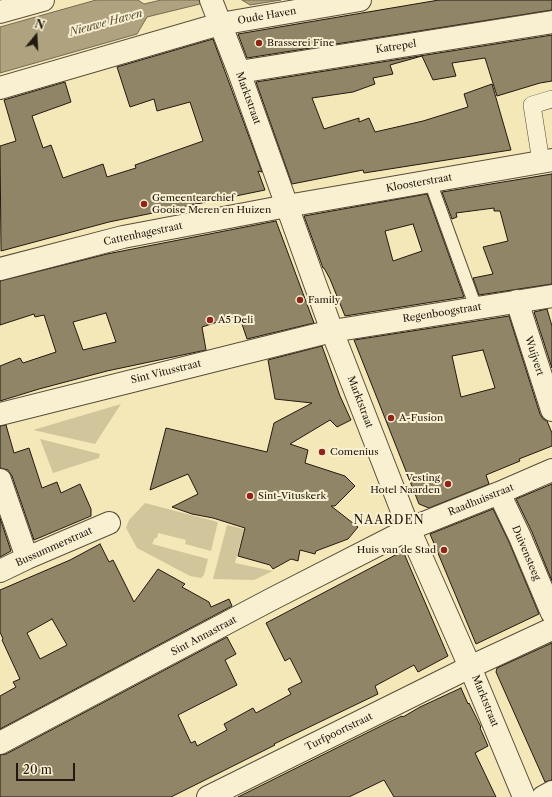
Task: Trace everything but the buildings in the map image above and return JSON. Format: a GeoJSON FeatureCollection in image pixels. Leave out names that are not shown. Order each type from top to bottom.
{"type":"FeatureCollection","features":[{"type":"Feature","properties":{"kind":"street"},"geometry":{"type":"LineString","coordinates":[[0,12],[44,0]]}},
{"type":"Feature","properties":{"kind":"street","name":"Oude Haven"},"geometry":{"type":"LineString","coordinates":[[220,24],[360,0]]}},
{"type":"Feature","properties":{"kind":"street","name":"Marktstraat"},"geometry":{"type":"LineString","coordinates":[[211,1],[239,72],[332,331],[409,529],[470,667],[524,797]]}},
{"type":"Feature","properties":{"kind":"street","name":"Katrepel"},"geometry":{"type":"LineString","coordinates":[[239,72],[552,22]]}},
{"type":"Feature","properties":{"kind":"street"},"geometry":{"type":"LineString","coordinates":[[0,88],[220,24]]}},
{"type":"Feature","properties":{"kind":"street"},"geometry":{"type":"LineString","coordinates":[[547,161],[532,104],[552,99]]}},
{"type":"Feature","properties":{"kind":"street","name":"Kloosterstraat"},"geometry":{"type":"LineString","coordinates":[[287,206],[547,161]]}},
{"type":"Feature","properties":{"kind":"street","name":"Cattenhagestraat"},"geometry":{"type":"LineString","coordinates":[[0,269],[123,237],[287,206]]}},
{"type":"Feature","properties":{"kind":"street","name":"Regenboogstraat"},"geometry":{"type":"LineString","coordinates":[[332,331],[552,296]]}},
{"type":"Feature","properties":{"kind":"street","name":"Wuijvert"},"geometry":{"type":"LineString","coordinates":[[517,302],[552,410]]}},
{"type":"Feature","properties":{"kind":"street","name":"Sint Vitusstraat"},"geometry":{"type":"LineString","coordinates":[[0,414],[332,331]]}},
{"type":"Feature","properties":{"kind":"street","name":"Raadhuisstraat"},"geometry":{"type":"LineString","coordinates":[[409,529],[552,470]]}},
{"type":"Feature","properties":{"kind":"street"},"geometry":{"type":"LineString","coordinates":[[0,480],[27,558]]}},
{"type":"Feature","properties":{"kind":"street","name":"Duivensteeg"},"geometry":{"type":"LineString","coordinates":[[499,493],[520,537],[552,613]]}},
{"type":"Feature","properties":{"kind":"street","name":"Bussummerstraat"},"geometry":{"type":"LineString","coordinates":[[0,571],[27,558],[109,524]]}},
{"type":"Feature","properties":{"kind":"street","name":"Sint Annastraat"},"geometry":{"type":"LineString","coordinates":[[0,743],[272,599],[409,529]]}},
{"type":"Feature","properties":{"kind":"street","name":"Turfpoortstraat"},"geometry":{"type":"LineString","coordinates":[[208,797],[470,667],[552,629]]}},
{"type":"Feature","properties":{"kind":"street"},"geometry":{"type":"LineString","coordinates":[[543,797],[552,792]]}},
{"type":"Feature","properties":{"kind":"lane"},"geometry":{"type":"LineString","coordinates":[[430,181],[476,308]]}},
{"type":"Feature","properties":{"kind":"shaded area"},"geometry":{"type":"Polygon","coordinates":[[[121,404],[95,444],[33,430],[121,404]]]}},
{"type":"Feature","properties":{"kind":"shaded area"},"geometry":{"type":"Polygon","coordinates":[[[40,439],[100,454],[99,458],[53,473],[40,439]]]}},
{"type":"Feature","properties":{"kind":"shaded area"},"geometry":{"type":"Polygon","coordinates":[[[145,503],[218,522],[211,551],[185,544],[186,540],[158,533],[157,538],[155,538],[152,544],[208,559],[204,575],[201,578],[190,576],[137,548],[126,528],[129,520],[145,503]]]}},
{"type":"Feature","properties":{"kind":"shaded area"},"geometry":{"type":"Polygon","coordinates":[[[227,525],[244,529],[235,563],[273,571],[254,580],[213,579],[227,525]]]}},
{"type":"Feature","properties":{"kind":"water","name":"Nieuwe Haven"},"geometry":{"type":"Polygon","coordinates":[[[96,0],[138,0],[144,4],[161,0],[199,0],[200,4],[147,17],[137,34],[0,73],[0,27],[96,0]]]}},
{"type":"Feature","properties":{"kind":"water"},"geometry":{"type":"Polygon","coordinates":[[[242,0],[281,0],[250,5],[242,0]]]}},
{"type":"Feature","properties":{"kind":"place","name":"Brasserei Fine"},"geometry":{"type":"Point","coordinates":[259,43]}},
{"type":"Feature","properties":{"kind":"place","name":"Gemeentearchief Gooise Meren en Huizen"},"geometry":{"type":"Point","coordinates":[144,204]}},
{"type":"Feature","properties":{"kind":"place","name":"Family"},"geometry":{"type":"Point","coordinates":[300,300]}},
{"type":"Feature","properties":{"kind":"place","name":"A5 Deli"},"geometry":{"type":"Point","coordinates":[210,320]}},
{"type":"Feature","properties":{"kind":"place","name":"A-Fusion"},"geometry":{"type":"Point","coordinates":[391,418]}},
{"type":"Feature","properties":{"kind":"place","name":"Comenius"},"geometry":{"type":"Point","coordinates":[322,452]}},
{"type":"Feature","properties":{"kind":"place","name":"Vesting Hotel Naarden"},"geometry":{"type":"Point","coordinates":[448,484]}},
{"type":"Feature","properties":{"kind":"place","name":"Sint-Vituskerk"},"geometry":{"type":"Point","coordinates":[250,496]}},
{"type":"Feature","properties":{"kind":"place","name":"Huis van de Stad"},"geometry":{"type":"Point","coordinates":[444,550]}},
{"type":"Feature","properties":{"kind":"district","name":"NAARDEN"},"geometry":{"type":"Point","coordinates":[389,521]}}]}
